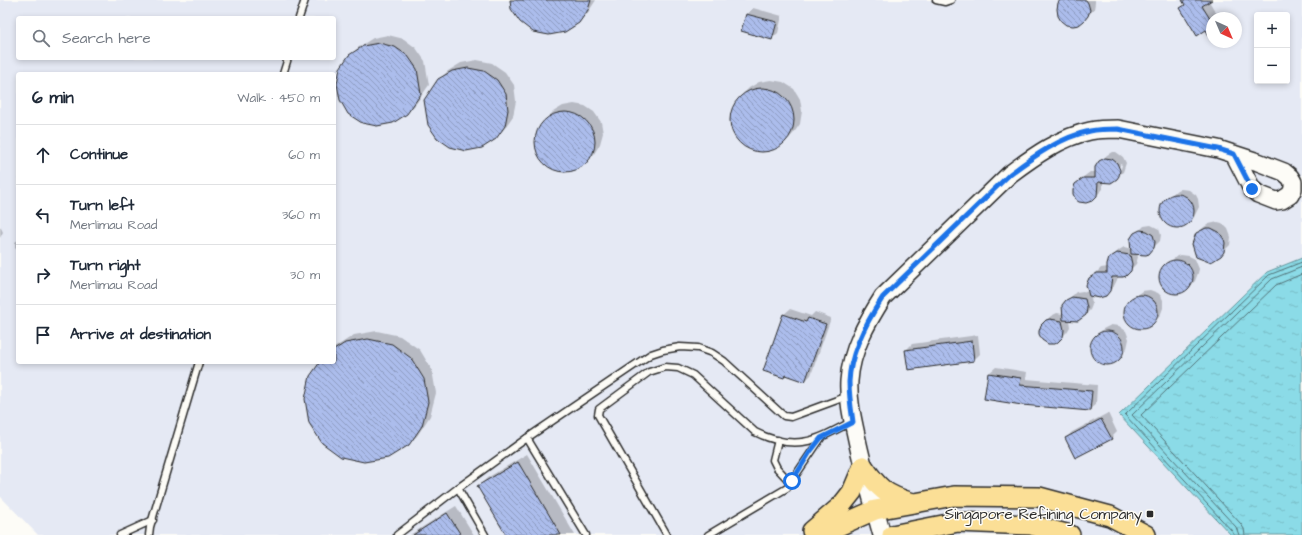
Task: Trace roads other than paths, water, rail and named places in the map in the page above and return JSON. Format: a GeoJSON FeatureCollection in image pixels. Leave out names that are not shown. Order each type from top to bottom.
{"type":"FeatureCollection","features":[{"type":"Feature","properties":{"kind":"main road"},"geometry":{"type":"LineString","coordinates":[[863,466],[877,486],[888,494],[901,500],[913,503]]}},
{"type":"Feature","properties":{"kind":"main road"},"geometry":{"type":"LineString","coordinates":[[807,535],[841,506],[852,492],[863,466]]}},
{"type":"Feature","properties":{"kind":"main road"},"geometry":{"type":"LineString","coordinates":[[818,535],[875,510],[954,496],[1039,497],[1110,516],[1146,535]]}},
{"type":"Feature","properties":{"kind":"main road"},"geometry":{"type":"LineString","coordinates":[[892,535],[958,522],[1030,525],[1070,535]]}},
{"type":"Feature","properties":{"kind":"street"},"geometry":{"type":"LineString","coordinates":[[882,535],[863,466],[853,422],[849,396],[849,380],[851,366],[859,339],[870,317],[883,297],[1010,174],[1029,159],[1072,137],[1089,131],[1118,129],[1218,149],[1234,154],[1258,162],[1284,172],[1290,177],[1295,189],[1290,195],[1282,200],[1276,201],[1258,194],[1252,189],[1234,154]]}},
{"type":"Feature","properties":{"kind":"lane"},"geometry":{"type":"LineString","coordinates":[[300,16],[305,0]]}},
{"type":"Feature","properties":{"kind":"lane"},"geometry":{"type":"LineString","coordinates":[[936,0],[945,2],[951,0]]}},
{"type":"Feature","properties":{"kind":"lane"},"geometry":{"type":"LineString","coordinates":[[284,72],[287,60]]}},
{"type":"Feature","properties":{"kind":"lane"},"geometry":{"type":"LineString","coordinates":[[397,535],[527,438],[651,354],[680,347],[698,348],[712,353],[724,361],[784,416],[791,417],[849,396]]}},
{"type":"Feature","properties":{"kind":"lane"},"geometry":{"type":"LineString","coordinates":[[149,535],[198,364]]}},
{"type":"Feature","properties":{"kind":"lane"},"geometry":{"type":"LineString","coordinates":[[667,535],[598,413],[599,409],[649,372],[664,366],[678,368],[693,375],[755,432],[767,438],[787,442],[804,443],[821,438],[853,422]]}},
{"type":"Feature","properties":{"kind":"lane"},"geometry":{"type":"LineString","coordinates":[[527,438],[586,535]]}},
{"type":"Feature","properties":{"kind":"lane"},"geometry":{"type":"LineString","coordinates":[[708,535],[781,492],[790,483],[821,438]]}},
{"type":"Feature","properties":{"kind":"lane"},"geometry":{"type":"LineString","coordinates":[[778,440],[773,460],[777,468],[790,483]]}},
{"type":"Feature","properties":{"kind":"lane"},"geometry":{"type":"LineString","coordinates":[[458,488],[485,535]]}},
{"type":"Feature","properties":{"kind":"lane"},"geometry":{"type":"LineString","coordinates":[[120,535],[153,520]]}},
{"type":"Feature","properties":{"kind":"water"},"geometry":{"type":"Polygon","coordinates":[[[1302,258],[1302,535],[1231,535],[1119,415],[1267,272],[1302,258]]]}},
{"type":"Feature","properties":{"kind":"place","name":"Singapore Refining Company"},"geometry":{"type":"Point","coordinates":[1150,514]}}]}
